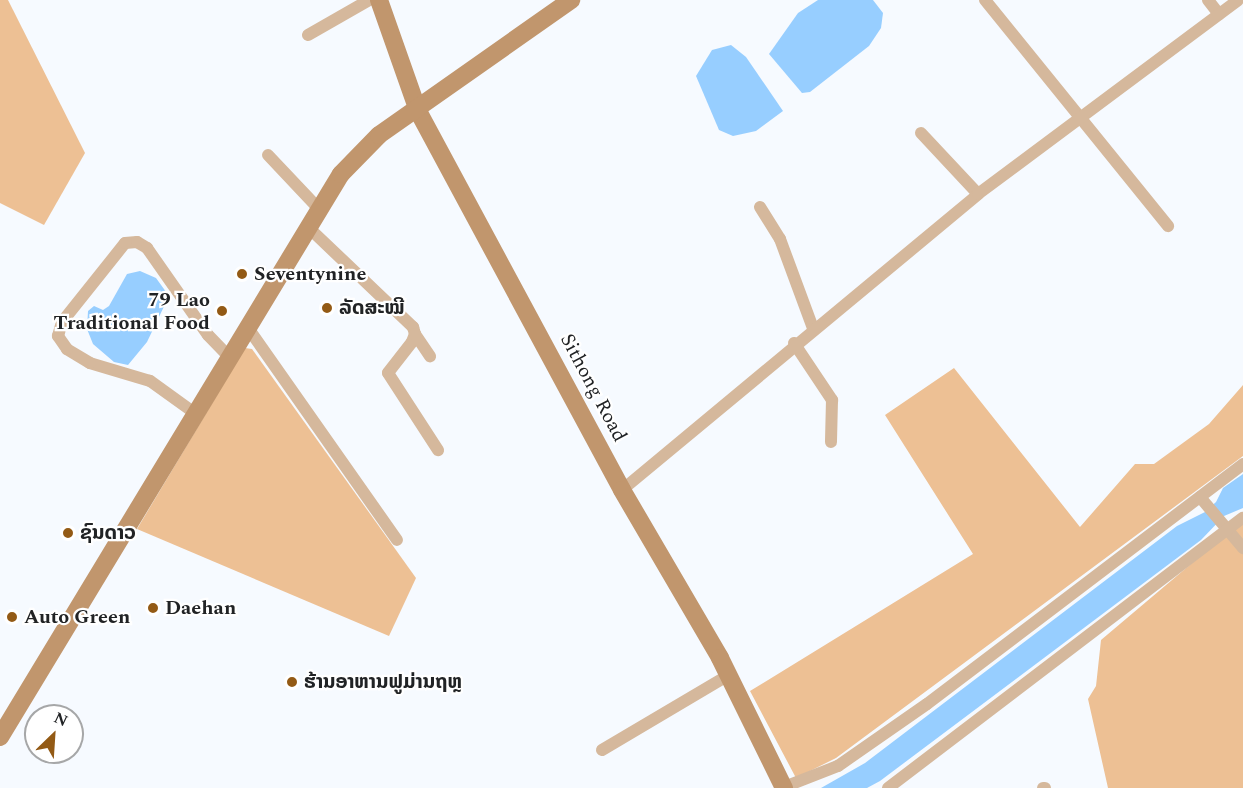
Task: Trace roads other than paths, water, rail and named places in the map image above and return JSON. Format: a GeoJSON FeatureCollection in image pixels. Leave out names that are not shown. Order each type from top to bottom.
{"type":"FeatureCollection","features":[{"type":"Feature","properties":{"kind":"street"},"geometry":{"type":"LineString","coordinates":[[308,34],[369,0]]}},
{"type":"Feature","properties":{"kind":"street","name":"Sithong Road"},"geometry":{"type":"LineString","coordinates":[[379,0],[418,111],[622,490],[729,675],[784,787]]}},
{"type":"Feature","properties":{"kind":"street"},"geometry":{"type":"LineString","coordinates":[[0,737],[319,209],[358,154],[379,135],[418,111],[571,0]]}},
{"type":"Feature","properties":{"kind":"street"},"geometry":{"type":"LineString","coordinates":[[985,0],[1081,114],[1168,226]]}},
{"type":"Feature","properties":{"kind":"street"},"geometry":{"type":"LineString","coordinates":[[1208,0],[1219,14]]}},
{"type":"Feature","properties":{"kind":"street"},"geometry":{"type":"LineString","coordinates":[[622,490],[794,343],[978,194],[1081,114],[1238,0]]}},
{"type":"Feature","properties":{"kind":"street"},"geometry":{"type":"LineString","coordinates":[[921,134],[978,194]]}},
{"type":"Feature","properties":{"kind":"street"},"geometry":{"type":"LineString","coordinates":[[268,155],[319,209]]}},
{"type":"Feature","properties":{"kind":"street"},"geometry":{"type":"LineString","coordinates":[[760,207],[780,239],[813,328]]}},
{"type":"Feature","properties":{"kind":"street"},"geometry":{"type":"LineString","coordinates":[[309,228],[413,327],[415,334],[430,356]]}},
{"type":"Feature","properties":{"kind":"street"},"geometry":{"type":"LineString","coordinates":[[196,414],[150,381],[90,363],[67,350],[57,336],[62,322],[125,243],[137,242],[147,248],[208,335],[230,358]]}},
{"type":"Feature","properties":{"kind":"street"},"geometry":{"type":"LineString","coordinates":[[248,328],[397,540]]}},
{"type":"Feature","properties":{"kind":"street"},"geometry":{"type":"LineString","coordinates":[[415,334],[388,373],[438,450]]}},
{"type":"Feature","properties":{"kind":"street"},"geometry":{"type":"LineString","coordinates":[[794,343],[832,400],[831,441]]}},
{"type":"Feature","properties":{"kind":"street"},"geometry":{"type":"LineString","coordinates":[[784,787],[838,766],[927,704],[1203,501],[1243,464]]}},
{"type":"Feature","properties":{"kind":"street"},"geometry":{"type":"LineString","coordinates":[[1203,501],[1243,548]]}},
{"type":"Feature","properties":{"kind":"street"},"geometry":{"type":"LineString","coordinates":[[888,788],[1223,526],[1243,518]]}},
{"type":"Feature","properties":{"kind":"street"},"geometry":{"type":"LineString","coordinates":[[602,750],[729,675]]}},
{"type":"Feature","properties":{"kind":"water"},"geometry":{"type":"Polygon","coordinates":[[[818,0],[873,0],[883,13],[881,28],[869,46],[810,92],[802,93],[769,54],[798,13],[818,0]]]}},
{"type":"Feature","properties":{"kind":"water"},"geometry":{"type":"Polygon","coordinates":[[[731,45],[746,57],[783,111],[756,131],[733,136],[719,130],[696,76],[712,50],[731,45]]]}},
{"type":"Feature","properties":{"kind":"water"},"geometry":{"type":"Polygon","coordinates":[[[140,271],[156,278],[169,296],[147,342],[128,365],[114,362],[93,344],[87,329],[88,311],[94,306],[103,310],[109,306],[127,274],[140,271]]]}},
{"type":"Feature","properties":{"kind":"water"},"geometry":{"type":"Polygon","coordinates":[[[1243,474],[1243,508],[1224,516],[1201,540],[880,781],[867,788],[821,788],[865,763],[1177,526],[1205,512],[1216,502],[1223,488],[1243,474]]]}},
{"type":"Feature","properties":{"kind":"place","name":"Seventynine"},"geometry":{"type":"Point","coordinates":[242,274]}},
{"type":"Feature","properties":{"kind":"place","name":"ລັດສະໝີ"},"geometry":{"type":"Point","coordinates":[327,308]}},
{"type":"Feature","properties":{"kind":"place","name":"79 Lao Traditional Food"},"geometry":{"type":"Point","coordinates":[222,311]}},
{"type":"Feature","properties":{"kind":"place","name":"ຊົນດາວ"},"geometry":{"type":"Point","coordinates":[68,533]}},
{"type":"Feature","properties":{"kind":"place","name":"Daehan"},"geometry":{"type":"Point","coordinates":[153,608]}},
{"type":"Feature","properties":{"kind":"place","name":"Auto Green"},"geometry":{"type":"Point","coordinates":[12,617]}},
{"type":"Feature","properties":{"kind":"place","name":"ຮ້ານອາຫານຟູມ່ານຖຫຼ"},"geometry":{"type":"Point","coordinates":[292,682]}}]}
